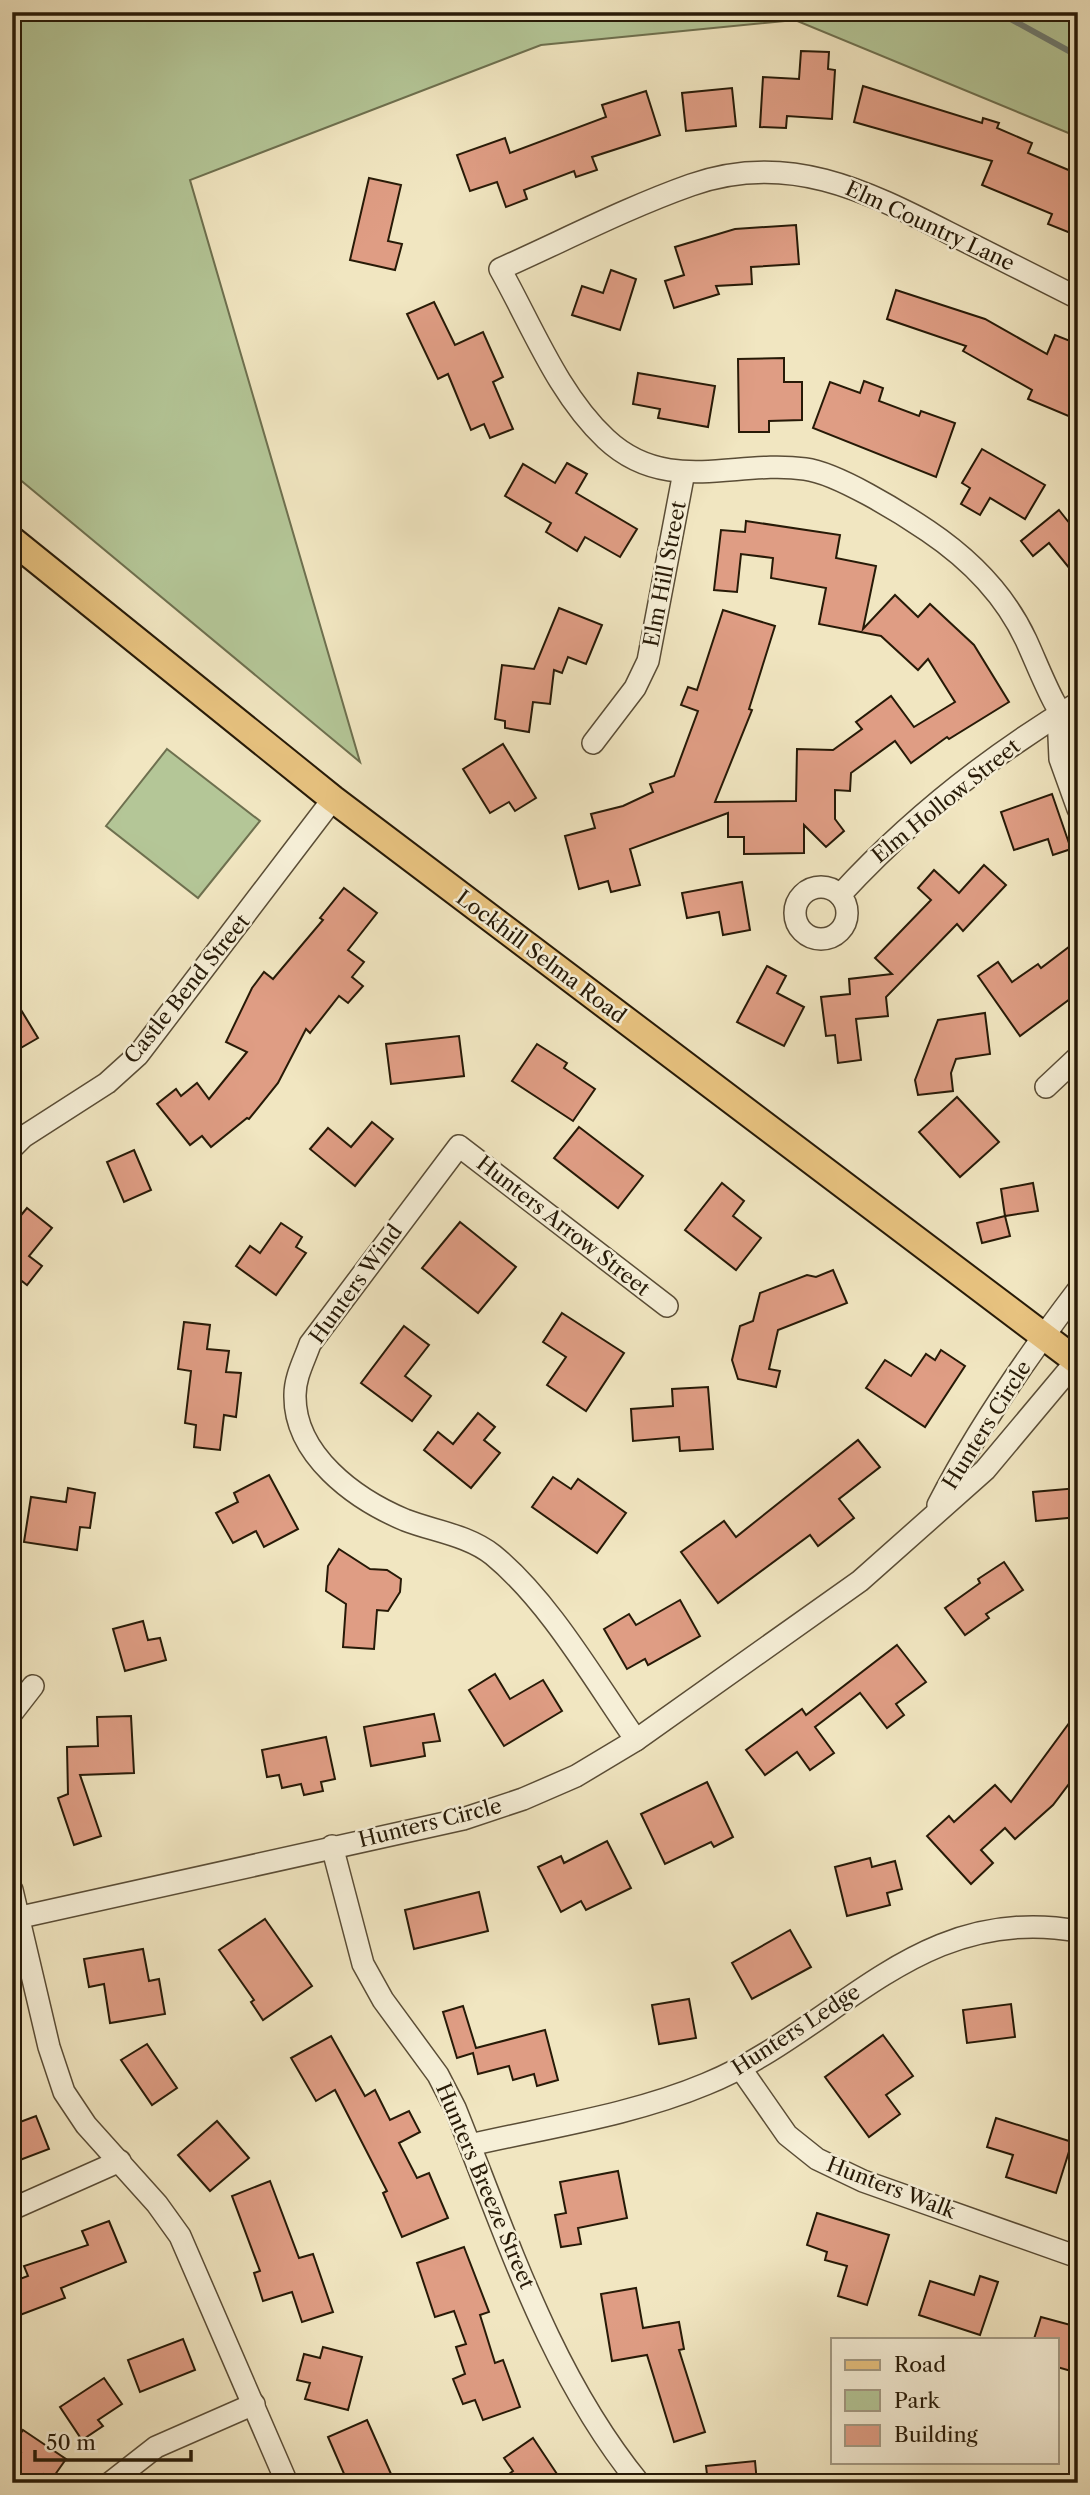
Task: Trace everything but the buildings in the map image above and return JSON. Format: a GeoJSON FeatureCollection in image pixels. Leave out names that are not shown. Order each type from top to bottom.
{"type":"FeatureCollection","features":[{"type":"Feature","properties":{"kind":"main road","name":"Lockhill Selma Road"},"geometry":{"type":"LineString","coordinates":[[12,540],[333,799],[1077,1361]]}},
{"type":"Feature","properties":{"kind":"main road"},"geometry":{"type":"LineString","coordinates":[[12,551],[49,571]]}},
{"type":"Feature","properties":{"kind":"street","name":"Elm Country Lane"},"geometry":{"type":"LineString","coordinates":[[684,472],[636,458],[608,441],[575,406],[500,269],[691,185],[743,174],[796,174],[848,185],[882,199],[1078,298]]}},
{"type":"Feature","properties":{"kind":"street"},"geometry":{"type":"LineString","coordinates":[[684,472],[704,474],[770,467],[806,469],[828,474],[925,528],[971,566],[1010,612],[1025,637],[1058,714],[1078,738]]}},
{"type":"Feature","properties":{"kind":"street","name":"Elm Hill Street"},"geometry":{"type":"LineString","coordinates":[[593,743],[635,688],[648,661],[684,472]]}},
{"type":"Feature","properties":{"kind":"street","name":"Elm Hollow Street"},"geometry":{"type":"LineString","coordinates":[[840,895],[867,864],[962,782],[1058,714],[1078,703]]}},
{"type":"Feature","properties":{"kind":"street"},"geometry":{"type":"LineString","coordinates":[[1058,714],[1060,759],[1078,810]]}},
{"type":"Feature","properties":{"kind":"street","name":"Castle Bend Street"},"geometry":{"type":"LineString","coordinates":[[12,1148],[23,1137],[107,1083],[138,1055],[333,799]]}},
{"type":"Feature","properties":{"kind":"street"},"geometry":{"type":"LineString","coordinates":[[1046,1087],[1078,1057]]}},
{"type":"Feature","properties":{"kind":"street","name":"Hunters Arrow Street"},"geometry":{"type":"LineString","coordinates":[[459,1146],[667,1306]]}},
{"type":"Feature","properties":{"kind":"street","name":"Hunters Wind"},"geometry":{"type":"LineString","coordinates":[[459,1146],[310,1344],[297,1379],[295,1398],[303,1434],[337,1478],[369,1502],[405,1520],[452,1535],[491,1554],[551,1620],[636,1740]]}},
{"type":"Feature","properties":{"kind":"street","name":"Hunters Circle"},"geometry":{"type":"LineString","coordinates":[[932,1516],[960,1462],[1044,1335],[1078,1290]]}},
{"type":"Feature","properties":{"kind":"street","name":"Hunters Circle"},"geometry":{"type":"LineString","coordinates":[[16,1918],[463,1819],[523,1799],[576,1776],[636,1740],[860,1581],[902,1547],[932,1516],[985,1470],[1077,1361]]}},
{"type":"Feature","properties":{"kind":"street"},"geometry":{"type":"LineString","coordinates":[[12,1713],[33,1686]]}},
{"type":"Feature","properties":{"kind":"street","name":"Hunters Breeze Street"},"geometry":{"type":"LineString","coordinates":[[332,1846],[363,1964],[383,2000],[438,2076],[470,2145],[570,2385],[596,2428],[639,2483]]}},
{"type":"Feature","properties":{"kind":"street"},"geometry":{"type":"LineString","coordinates":[[12,1890],[16,1918],[49,2047],[64,2092],[86,2125],[120,2161],[180,2236],[287,2483]]}},
{"type":"Feature","properties":{"kind":"street","name":"Hunters Ledge"},"geometry":{"type":"LineString","coordinates":[[470,2145],[664,2099],[741,2068],[874,1979],[924,1951],[969,1935],[1007,1928],[1078,1931]]}},
{"type":"Feature","properties":{"kind":"street","name":"Hunters Walk"},"geometry":{"type":"LineString","coordinates":[[741,2068],[787,2135],[817,2159],[863,2181],[1078,2257]]}},
{"type":"Feature","properties":{"kind":"street"},"geometry":{"type":"LineString","coordinates":[[12,2208],[120,2161]]}},
{"type":"Feature","properties":{"kind":"street"},"geometry":{"type":"LineString","coordinates":[[110,2483],[156,2447],[254,2404]]}},
{"type":"Feature","properties":{"kind":"green space"},"geometry":{"type":"Polygon","coordinates":[[[12,12],[1078,12],[1078,137],[795,20],[541,45],[190,180],[360,762],[12,473],[12,12]]]}},
{"type":"Feature","properties":{"kind":"green space"},"geometry":{"type":"Polygon","coordinates":[[[167,749],[260,821],[198,898],[106,826],[167,749]]]}},
{"type":"Feature","properties":{"kind":"waterway"},"geometry":{"type":"LineString","coordinates":[[1005,12],[1009,18],[1078,56]]}}]}
